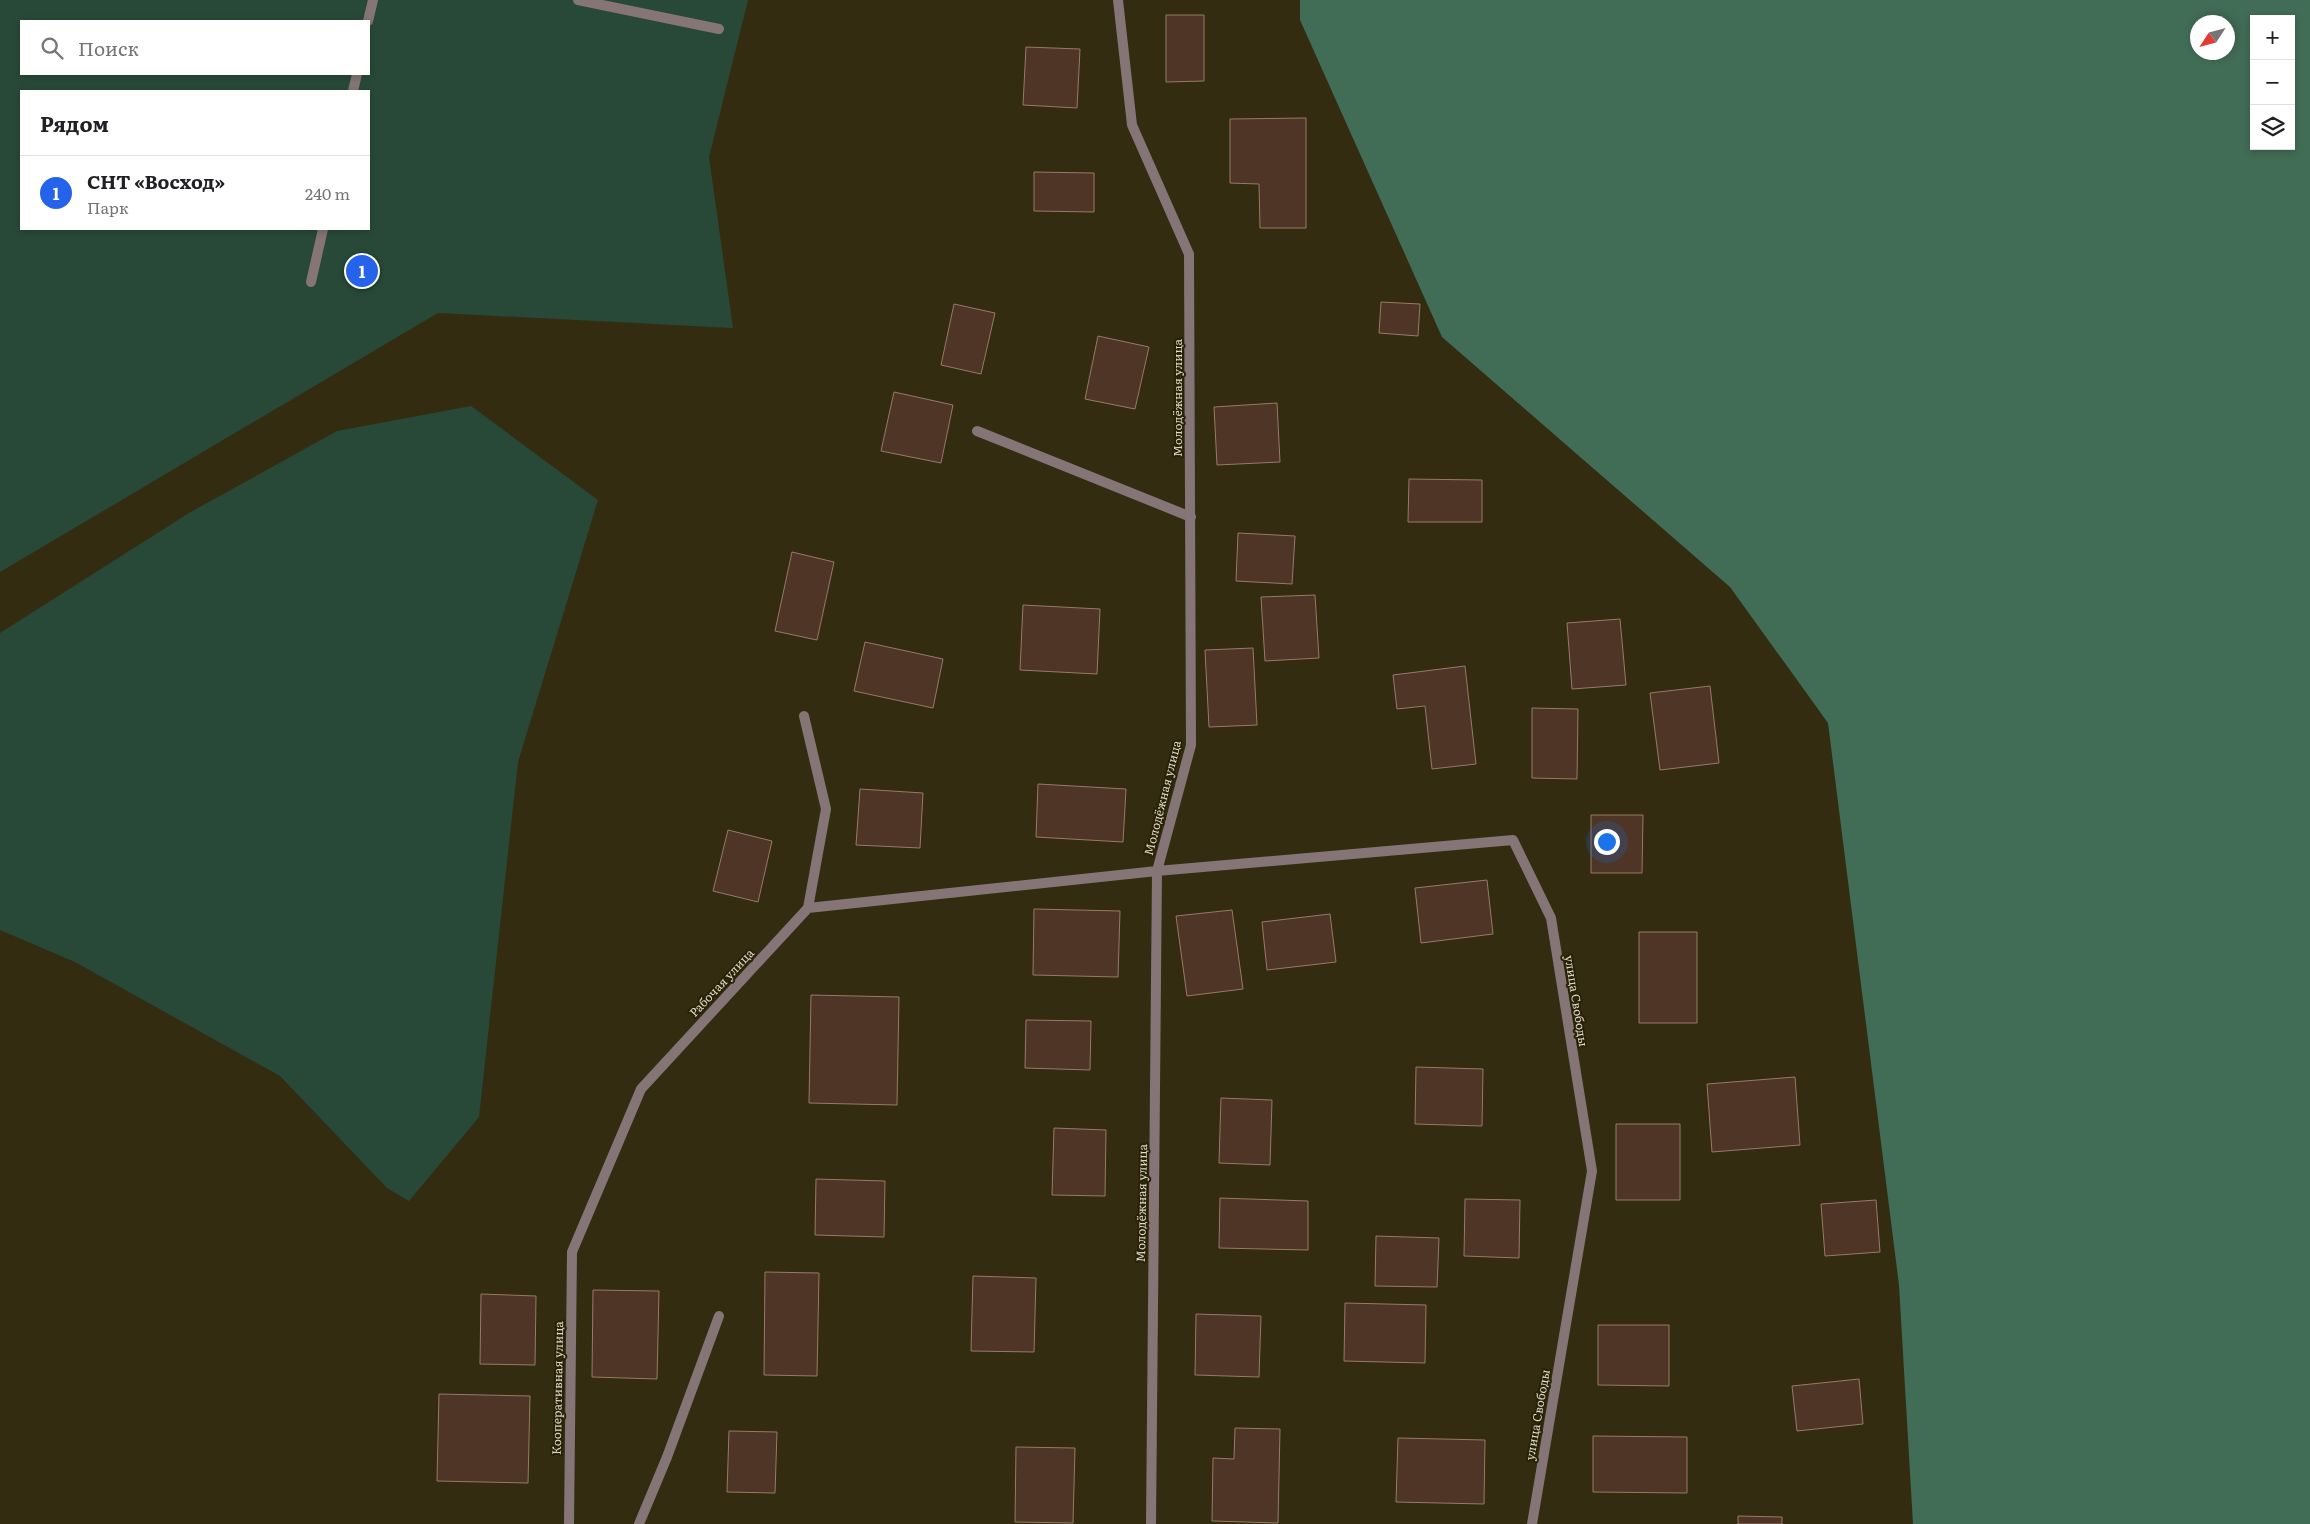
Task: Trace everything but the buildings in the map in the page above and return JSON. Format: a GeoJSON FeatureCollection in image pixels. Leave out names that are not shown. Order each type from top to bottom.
{"type":"FeatureCollection","features":[{"type":"Feature","properties":{"kind":"street"},"geometry":{"type":"LineString","coordinates":[[368,20],[373,0]]}},
{"type":"Feature","properties":{"kind":"street"},"geometry":{"type":"LineString","coordinates":[[578,0],[719,29]]}},
{"type":"Feature","properties":{"kind":"street","name":"Молодёжная улица"},"geometry":{"type":"LineString","coordinates":[[1118,0],[1132,125],[1189,254],[1190,745],[1157,871],[1151,1524]]}},
{"type":"Feature","properties":{"kind":"street"},"geometry":{"type":"LineString","coordinates":[[353,90],[357,75]]}},
{"type":"Feature","properties":{"kind":"street"},"geometry":{"type":"LineString","coordinates":[[311,282],[323,230]]}},
{"type":"Feature","properties":{"kind":"street"},"geometry":{"type":"LineString","coordinates":[[977,432],[1191,517]]}},
{"type":"Feature","properties":{"kind":"street"},"geometry":{"type":"LineString","coordinates":[[804,716],[826,809],[808,908],[1157,871]]}},
{"type":"Feature","properties":{"kind":"street","name":"улица Свободы"},"geometry":{"type":"LineString","coordinates":[[1157,871],[1513,840],[1551,918],[1592,1172],[1532,1524]]}},
{"type":"Feature","properties":{"kind":"street","name":"Рабочая улица"},"geometry":{"type":"LineString","coordinates":[[572,1252],[641,1089],[808,908]]}},
{"type":"Feature","properties":{"kind":"street","name":"Кооперативная улица"},"geometry":{"type":"LineString","coordinates":[[569,1524],[572,1252]]}},
{"type":"Feature","properties":{"kind":"street"},"geometry":{"type":"LineString","coordinates":[[639,1524],[667,1457],[719,1316]]}},
{"type":"Feature","properties":{"kind":"green space"},"geometry":{"type":"Polygon","coordinates":[[[0,0],[748,0],[709,157],[733,328],[438,313],[0,572],[0,0]]]}},
{"type":"Feature","properties":{"kind":"green space"},"geometry":{"type":"Polygon","coordinates":[[[1300,0],[2310,0],[2310,1524],[1913,1524],[1899,1285],[1828,723],[1730,587],[1442,337],[1300,20],[1300,0]]]}},
{"type":"Feature","properties":{"kind":"green space"},"geometry":{"type":"Polygon","coordinates":[[[471,406],[598,500],[518,762],[479,1117],[409,1201],[387,1188],[280,1076],[75,962],[0,930],[0,633],[189,513],[337,431],[471,406]]]}},
{"type":"Feature","properties":{"kind":"place","name":"СНТ «Восход»"},"geometry":{"type":"Point","coordinates":[362,271]}}]}
